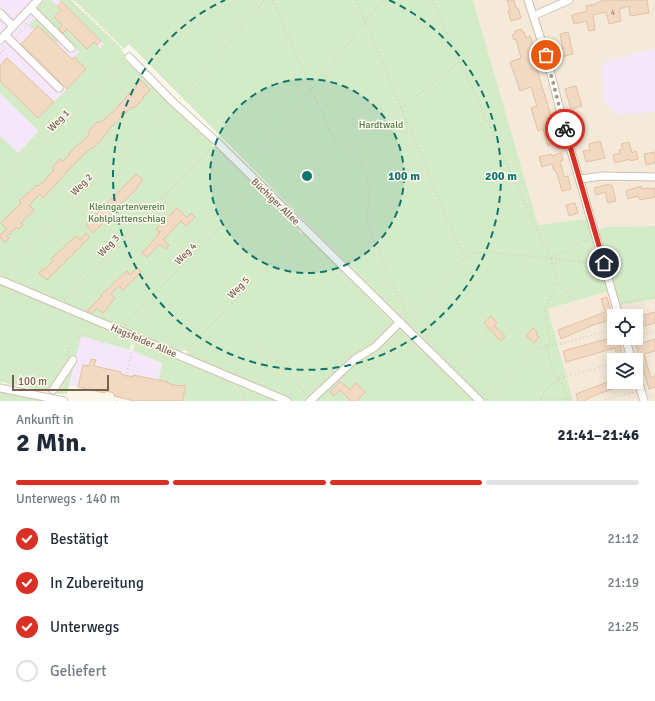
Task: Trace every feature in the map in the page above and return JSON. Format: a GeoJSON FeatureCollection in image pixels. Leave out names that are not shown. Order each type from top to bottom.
{"type":"FeatureCollection","features":[{"type":"Feature","properties":{"kind":"street"},"geometry":{"type":"LineString","coordinates":[[38,0],[3,38],[12,42],[59,88]]}},
{"type":"Feature","properties":{"kind":"street"},"geometry":{"type":"LineString","coordinates":[[528,0],[548,62],[566,132],[617,309]]}},
{"type":"Feature","properties":{"kind":"street"},"geometry":{"type":"LineString","coordinates":[[534,16],[569,0]]}},
{"type":"Feature","properties":{"kind":"street"},"geometry":{"type":"LineString","coordinates":[[31,8],[71,48]]}},
{"type":"Feature","properties":{"kind":"street"},"geometry":{"type":"LineString","coordinates":[[0,13],[13,26]]}},
{"type":"Feature","properties":{"kind":"street","name":"Büchiger Allee"},"geometry":{"type":"LineString","coordinates":[[127,59],[246,171],[480,401]]}},
{"type":"Feature","properties":{"kind":"street"},"geometry":{"type":"LineString","coordinates":[[580,179],[603,176],[655,177]]}},
{"type":"Feature","properties":{"kind":"street","name":"Hagsfelder Allee"},"geometry":{"type":"LineString","coordinates":[[1,278],[283,400]]}},
{"type":"Feature","properties":{"kind":"street"},"geometry":{"type":"LineString","coordinates":[[309,399],[355,359],[375,347],[400,322]]}},
{"type":"Feature","properties":{"kind":"street"},"geometry":{"type":"LineString","coordinates":[[53,390],[73,360]]}},
{"type":"Feature","properties":{"kind":"street"},"geometry":{"type":"LineString","coordinates":[[0,388],[64,401]]}},
{"type":"Feature","properties":{"kind":"street"},"geometry":{"type":"LineString","coordinates":[[640,390],[644,401]]}},
{"type":"Feature","properties":{"kind":"path"},"geometry":{"type":"LineString","coordinates":[[72,0],[121,47],[127,59]]}},
{"type":"Feature","properties":{"kind":"path","name":"Weg 2"},"geometry":{"type":"LineString","coordinates":[[1,278],[173,103],[265,0]]}},
{"type":"Feature","properties":{"kind":"path"},"geometry":{"type":"LineString","coordinates":[[273,0],[311,90],[336,143],[358,161],[367,174],[370,190],[367,216],[371,234],[408,315]]}},
{"type":"Feature","properties":{"kind":"path"},"geometry":{"type":"LineString","coordinates":[[356,0],[464,259]]}},
{"type":"Feature","properties":{"kind":"path"},"geometry":{"type":"LineString","coordinates":[[246,171],[383,0]]}},
{"type":"Feature","properties":{"kind":"path"},"geometry":{"type":"LineString","coordinates":[[432,0],[550,258],[556,282],[545,309],[550,344]]}},
{"type":"Feature","properties":{"kind":"path"},"geometry":{"type":"LineString","coordinates":[[0,54],[38,15]]}},
{"type":"Feature","properties":{"kind":"path"},"geometry":{"type":"LineString","coordinates":[[20,19],[33,31]]}},
{"type":"Feature","properties":{"kind":"path","name":"Weg 1"},"geometry":{"type":"LineString","coordinates":[[0,190],[127,59]]}},
{"type":"Feature","properties":{"kind":"path"},"geometry":{"type":"LineString","coordinates":[[401,108],[460,62]]}},
{"type":"Feature","properties":{"kind":"path","name":"Weg 3"},"geometry":{"type":"LineString","coordinates":[[63,301],[213,146]]}},
{"type":"Feature","properties":{"kind":"path","name":"Weg 4"},"geometry":{"type":"LineString","coordinates":[[119,330],[260,185]]}},
{"type":"Feature","properties":{"kind":"path"},"geometry":{"type":"LineString","coordinates":[[162,199],[173,210]]}},
{"type":"Feature","properties":{"kind":"path","name":"Weg 5"},"geometry":{"type":"LineString","coordinates":[[186,351],[300,232]]}},
{"type":"Feature","properties":{"kind":"path"},"geometry":{"type":"LineString","coordinates":[[550,258],[568,250],[578,242],[590,240],[596,234]]}},
{"type":"Feature","properties":{"kind":"path"},"geometry":{"type":"LineString","coordinates":[[400,322],[464,259],[474,253],[486,252],[589,263],[604,263]]}},
{"type":"Feature","properties":{"kind":"path"},"geometry":{"type":"LineString","coordinates":[[556,282],[574,300]]}},
{"type":"Feature","properties":{"kind":"path"},"geometry":{"type":"LineString","coordinates":[[616,305],[655,297]]}},
{"type":"Feature","properties":{"kind":"path"},"geometry":{"type":"LineString","coordinates":[[77,336],[90,334],[102,323]]}},
{"type":"Feature","properties":{"kind":"path"},"geometry":{"type":"LineString","coordinates":[[451,372],[486,336],[484,335],[490,328]]}},
{"type":"Feature","properties":{"kind":"path"},"geometry":{"type":"LineString","coordinates":[[486,401],[492,392],[536,350],[550,344],[557,344],[607,330]]}},
{"type":"Feature","properties":{"kind":"path"},"geometry":{"type":"LineString","coordinates":[[643,334],[655,331]]}},
{"type":"Feature","properties":{"kind":"path"},"geometry":{"type":"LineString","coordinates":[[258,340],[277,360],[309,399]]}},
{"type":"Feature","properties":{"kind":"path"},"geometry":{"type":"LineString","coordinates":[[547,345],[552,369],[564,387],[569,401]]}},
{"type":"Feature","properties":{"kind":"path"},"geometry":{"type":"LineString","coordinates":[[126,377],[132,350]]}},
{"type":"Feature","properties":{"kind":"path"},"geometry":{"type":"LineString","coordinates":[[541,399],[548,388],[558,379],[607,365]]}},
{"type":"Feature","properties":{"kind":"path"},"geometry":{"type":"LineString","coordinates":[[242,401],[242,398],[250,386]]}},
{"type":"Feature","properties":{"kind":"path"},"geometry":{"type":"LineString","coordinates":[[601,401],[640,390]]}},
{"type":"Feature","properties":{"kind":"path"},"geometry":{"type":"LineString","coordinates":[[117,401],[118,397]]}},
{"type":"Feature","properties":{"kind":"path"},"geometry":{"type":"LineString","coordinates":[[538,401],[549,397],[561,400],[568,398]]}},
{"type":"Feature","properties":{"kind":"shaded area"},"geometry":{"type":"Polygon","coordinates":[[[0,0],[66,0],[126,57],[0,187],[0,0]]]}},
{"type":"Feature","properties":{"kind":"shaded area"},"geometry":{"type":"Polygon","coordinates":[[[473,0],[655,0],[655,49],[608,60],[617,114],[655,112],[655,226],[606,227],[591,232],[587,219],[538,226],[473,0]]]}},
{"type":"Feature","properties":{"kind":"shaded area"},"geometry":{"type":"Polygon","coordinates":[[[655,49],[655,112],[617,115],[604,102],[602,68],[608,60],[655,49]]]}},
{"type":"Feature","properties":{"kind":"shaded area"},"geometry":{"type":"Polygon","coordinates":[[[609,291],[614,307],[655,299],[655,401],[573,401],[548,309],[609,291]]]}},
{"type":"Feature","properties":{"kind":"shaded area"},"geometry":{"type":"Polygon","coordinates":[[[80,335],[133,351],[162,363],[187,377],[187,401],[150,401],[69,385],[80,335]]]}},
{"type":"Feature","properties":{"kind":"green space"},"geometry":{"type":"Polygon","coordinates":[[[44,0],[51,0],[100,48],[104,44],[58,0],[71,0],[120,47],[126,56],[125,60],[212,143],[212,145],[217,147],[299,228],[299,231],[302,234],[305,233],[394,323],[402,319],[129,44],[124,49],[74,0],[473,0],[538,225],[587,219],[591,232],[606,227],[655,226],[655,299],[614,307],[609,291],[548,309],[573,401],[182,401],[186,386],[167,384],[167,382],[159,380],[162,363],[133,351],[135,341],[182,361],[188,352],[185,350],[180,352],[124,329],[122,325],[120,327],[64,304],[62,300],[58,302],[3,279],[4,276],[0,275],[0,136],[18,153],[39,131],[0,93],[0,81],[38,118],[86,70],[74,57],[79,52],[36,10],[44,0]]]}},
{"type":"Feature","properties":{"kind":"green space"},"geometry":{"type":"Polygon","coordinates":[[[37,18],[60,40],[56,44],[38,26],[34,30],[29,25],[37,18]]]}},
{"type":"Feature","properties":{"kind":"green space"},"geometry":{"type":"Polygon","coordinates":[[[0,284],[132,340],[130,350],[81,336],[67,394],[59,394],[0,382],[0,284]]]}},
{"type":"Feature","properties":{"kind":"green space"},"geometry":{"type":"Polygon","coordinates":[[[0,390],[52,401],[0,401],[0,390]]]}},
{"type":"Feature","properties":{"kind":"building"},"geometry":{"type":"Polygon","coordinates":[[[507,0],[514,0],[521,18],[511,21],[507,0]]]}},
{"type":"Feature","properties":{"kind":"building"},"geometry":{"type":"Polygon","coordinates":[[[603,0],[647,0],[649,13],[630,16],[629,6],[619,9],[621,21],[609,24],[606,12],[593,15],[595,30],[589,31],[586,21],[574,24],[572,15],[587,11],[586,6],[603,0]]]}},
{"type":"Feature","properties":{"kind":"building"},"geometry":{"type":"Polygon","coordinates":[[[62,2],[101,41],[97,45],[94,42],[87,49],[67,29],[63,33],[59,29],[62,25],[54,17],[61,10],[57,6],[62,2]]]}},
{"type":"Feature","properties":{"kind":"building"},"geometry":{"type":"Polygon","coordinates":[[[38,26],[72,59],[74,57],[86,69],[67,89],[21,44],[38,26]]]}},
{"type":"Feature","properties":{"kind":"building"},"geometry":{"type":"Polygon","coordinates":[[[522,29],[522,32],[524,32],[526,38],[530,36],[533,45],[531,46],[537,70],[557,135],[558,143],[548,146],[543,129],[538,131],[531,108],[537,106],[531,87],[520,91],[510,62],[521,58],[516,39],[514,40],[512,35],[515,34],[515,31],[522,29]]]}},
{"type":"Feature","properties":{"kind":"building"},"geometry":{"type":"Polygon","coordinates":[[[568,32],[573,54],[557,58],[555,51],[563,49],[560,34],[568,32]]]}},
{"type":"Feature","properties":{"kind":"building"},"geometry":{"type":"Polygon","coordinates":[[[7,58],[54,102],[38,118],[0,81],[0,65],[7,58]]]}},
{"type":"Feature","properties":{"kind":"building"},"geometry":{"type":"Polygon","coordinates":[[[141,80],[150,90],[143,97],[144,98],[111,127],[97,144],[76,162],[43,198],[40,194],[29,205],[34,210],[21,223],[23,225],[19,229],[17,227],[7,236],[9,238],[5,242],[0,238],[0,235],[7,229],[1,223],[21,203],[19,201],[37,185],[39,186],[54,170],[52,168],[60,159],[63,161],[70,154],[69,153],[90,134],[88,132],[94,125],[98,121],[100,123],[114,111],[141,80]]]}},
{"type":"Feature","properties":{"kind":"building"},"geometry":{"type":"Polygon","coordinates":[[[576,86],[582,106],[571,109],[565,89],[576,86]]]}},
{"type":"Feature","properties":{"kind":"building"},"geometry":{"type":"Polygon","coordinates":[[[600,141],[605,158],[586,162],[583,151],[590,150],[589,144],[600,141]]]}},
{"type":"Feature","properties":{"kind":"building"},"geometry":{"type":"Polygon","coordinates":[[[629,142],[632,153],[636,151],[638,159],[630,161],[630,159],[615,163],[613,155],[620,153],[619,150],[623,149],[621,144],[629,142]]]}},
{"type":"Feature","properties":{"kind":"building"},"geometry":{"type":"Polygon","coordinates":[[[655,152],[655,163],[646,165],[644,154],[655,152]]]}},
{"type":"Feature","properties":{"kind":"building"},"geometry":{"type":"Polygon","coordinates":[[[561,153],[563,160],[560,161],[564,177],[568,176],[571,189],[562,191],[557,174],[555,170],[554,171],[552,164],[542,167],[539,157],[551,154],[552,156],[561,153]]]}},
{"type":"Feature","properties":{"kind":"building"},"geometry":{"type":"Polygon","coordinates":[[[136,174],[143,180],[137,187],[138,188],[118,206],[119,207],[93,233],[86,225],[136,174]]]}},
{"type":"Feature","properties":{"kind":"building"},"geometry":{"type":"Polygon","coordinates":[[[609,184],[610,186],[612,185],[616,201],[608,203],[605,192],[596,195],[594,188],[609,184]]]}},
{"type":"Feature","properties":{"kind":"building"},"geometry":{"type":"Polygon","coordinates":[[[641,186],[641,189],[655,188],[655,197],[640,200],[638,196],[628,199],[626,191],[641,186]]]}},
{"type":"Feature","properties":{"kind":"building"},"geometry":{"type":"Polygon","coordinates":[[[575,203],[578,213],[569,216],[566,205],[575,203]]]}},
{"type":"Feature","properties":{"kind":"building"},"geometry":{"type":"Polygon","coordinates":[[[177,208],[187,218],[191,213],[195,217],[186,226],[181,221],[163,240],[169,245],[166,249],[160,244],[147,257],[142,253],[159,234],[158,233],[160,232],[156,229],[177,208]]]}},
{"type":"Feature","properties":{"kind":"building"},"geometry":{"type":"Polygon","coordinates":[[[86,233],[90,237],[47,280],[39,273],[53,261],[51,259],[76,236],[80,240],[86,233]]]}},
{"type":"Feature","properties":{"kind":"building"},"geometry":{"type":"Polygon","coordinates":[[[137,268],[141,272],[123,290],[119,286],[111,294],[115,298],[103,313],[97,308],[92,313],[87,311],[120,277],[127,271],[130,275],[137,268]]]}},
{"type":"Feature","properties":{"kind":"building"},"geometry":{"type":"Polygon","coordinates":[[[607,297],[610,309],[607,309],[607,321],[593,325],[561,339],[558,330],[605,312],[601,299],[607,297]]]}},
{"type":"Feature","properties":{"kind":"building"},"geometry":{"type":"Polygon","coordinates":[[[655,312],[655,323],[643,326],[643,315],[655,312]]]}},
{"type":"Feature","properties":{"kind":"building"},"geometry":{"type":"Polygon","coordinates":[[[491,316],[497,323],[494,326],[505,336],[501,341],[484,323],[491,316]]]}},
{"type":"Feature","properties":{"kind":"building"},"geometry":{"type":"Polygon","coordinates":[[[533,328],[538,333],[536,334],[539,337],[534,343],[526,336],[533,328]]]}},
{"type":"Feature","properties":{"kind":"building"},"geometry":{"type":"Polygon","coordinates":[[[607,339],[607,345],[620,345],[622,353],[616,353],[615,348],[566,362],[563,351],[607,339]]]}},
{"type":"Feature","properties":{"kind":"building"},"geometry":{"type":"Polygon","coordinates":[[[655,339],[655,351],[644,354],[651,378],[655,376],[655,387],[649,389],[643,369],[643,353],[638,353],[636,345],[643,345],[643,343],[655,339]]]}},
{"type":"Feature","properties":{"kind":"building"},"geometry":{"type":"Polygon","coordinates":[[[91,359],[96,360],[94,366],[121,372],[121,374],[168,382],[167,383],[173,385],[186,386],[182,401],[134,401],[114,396],[114,393],[105,391],[105,393],[78,387],[83,365],[89,366],[91,359]]]}},
{"type":"Feature","properties":{"kind":"building"},"geometry":{"type":"Polygon","coordinates":[[[340,381],[350,390],[356,383],[365,392],[357,401],[351,401],[340,390],[334,396],[330,392],[340,381]]]}},
{"type":"Feature","properties":{"kind":"building"},"geometry":{"type":"Polygon","coordinates":[[[607,382],[607,389],[613,389],[598,394],[585,400],[586,401],[578,401],[576,394],[607,382]]]}},
{"type":"Feature","properties":{"kind":"way so far"},"geometry":{"type":"LineString","coordinates":[[546,55],[565,129]]}},
{"type":"Feature","properties":{"kind":"route"},"geometry":{"type":"LineString","coordinates":[[565,129],[604,263]]}},
{"type":"Feature","properties":{"kind":"park label","name":"Hardtwald"},"geometry":{"type":"Point","coordinates":[381,124]}},
{"type":"Feature","properties":{"kind":"park label","name":"Kleingartenverein Kohlplattenschlag"},"geometry":{"type":"Point","coordinates":[127,212]}}]}
